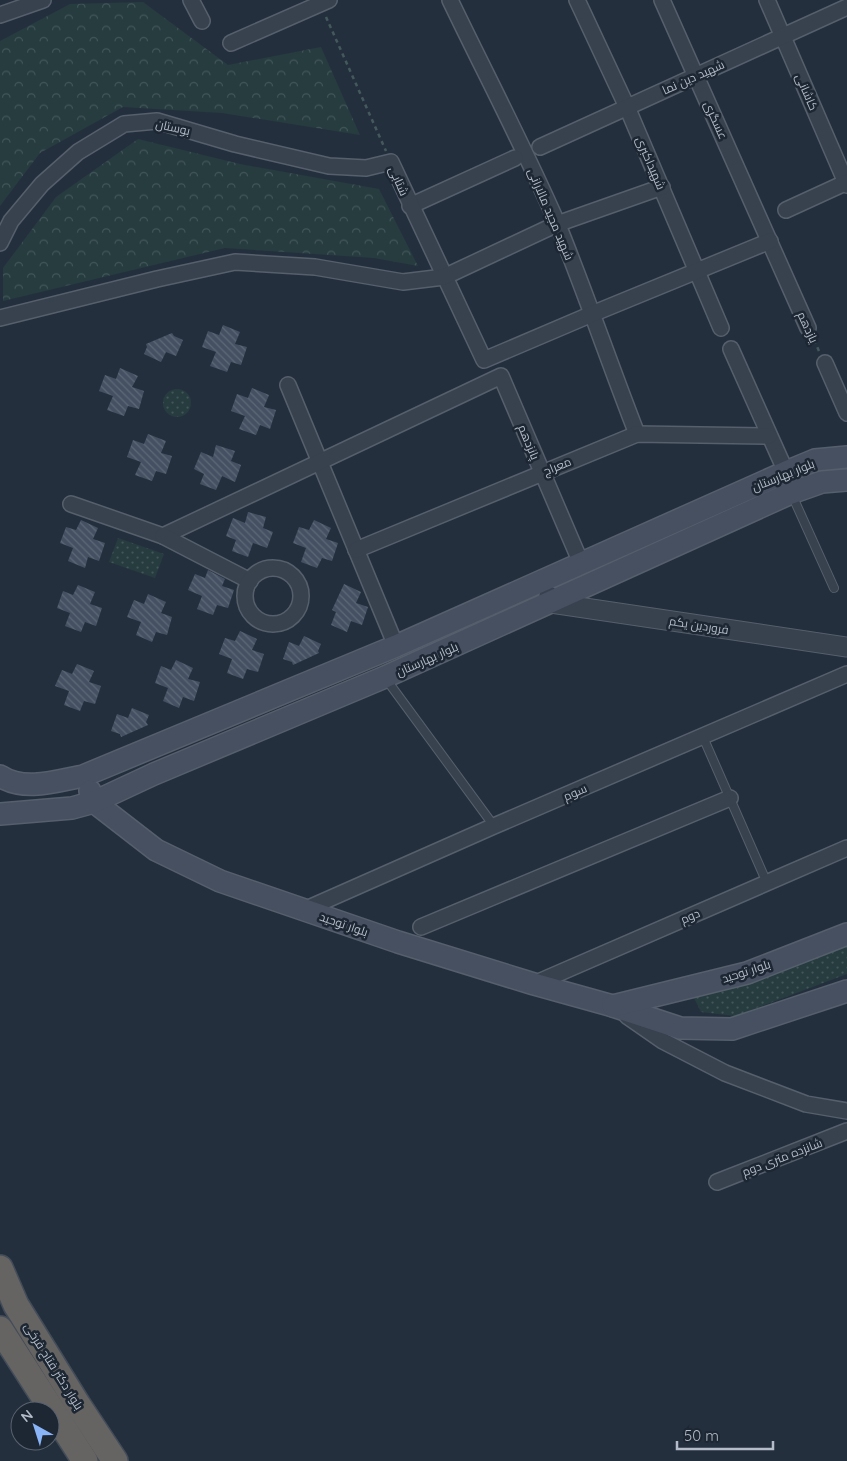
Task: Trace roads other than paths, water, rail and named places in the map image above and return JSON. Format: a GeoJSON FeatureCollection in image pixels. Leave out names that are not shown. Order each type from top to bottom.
{"type":"FeatureCollection","features":[{"type":"Feature","properties":{"kind":"highway","name":"بلوار دکتر فتاح فرخی"},"geometry":{"type":"LineString","coordinates":[[0,1268],[16,1305],[115,1461]]}},
{"type":"Feature","properties":{"kind":"highway","name":"بلوار دکتر فتاح فرخی"},"geometry":{"type":"LineString","coordinates":[[0,1329],[85,1461]]}},
{"type":"Feature","properties":{"kind":"main road","name":"بلوار بهارستان"},"geometry":{"type":"LineString","coordinates":[[0,776],[14,783],[26,784],[55,782],[83,776],[396,646],[786,472],[815,460],[847,458]]}},
{"type":"Feature","properties":{"kind":"main road","name":"بلوار بهارستان"},"geometry":{"type":"LineString","coordinates":[[0,814],[72,808],[94,802],[154,774],[385,678],[791,494],[822,482],[847,480]]}},
{"type":"Feature","properties":{"kind":"main road"},"geometry":{"type":"LineString","coordinates":[[83,776],[94,802]]}},
{"type":"Feature","properties":{"kind":"main road","name":"بلوار توحید"},"geometry":{"type":"LineString","coordinates":[[94,802],[156,850],[220,881],[398,942],[680,1028],[732,1029],[847,991]]}},
{"type":"Feature","properties":{"kind":"main road","name":"بلوار توحید"},"geometry":{"type":"LineString","coordinates":[[613,1006],[747,973],[847,934]]}},
{"type":"Feature","properties":{"kind":"street"},"geometry":{"type":"LineString","coordinates":[[0,14],[44,0]]}},
{"type":"Feature","properties":{"kind":"street"},"geometry":{"type":"LineString","coordinates":[[191,0],[202,21]]}},
{"type":"Feature","properties":{"kind":"street","name":"شهید مجید مالارانی"},"geometry":{"type":"LineString","coordinates":[[450,0],[557,224],[636,434]]}},
{"type":"Feature","properties":{"kind":"street","name":"شهیداکبری"},"geometry":{"type":"LineString","coordinates":[[577,0],[627,107],[721,328]]}},
{"type":"Feature","properties":{"kind":"street","name":"عسگری"},"geometry":{"type":"LineString","coordinates":[[662,0],[770,241]]}},
{"type":"Feature","properties":{"kind":"street","name":"کاشانی"},"geometry":{"type":"LineString","coordinates":[[767,0],[847,183]]}},
{"type":"Feature","properties":{"kind":"street"},"geometry":{"type":"LineString","coordinates":[[231,43],[322,1]]}},
{"type":"Feature","properties":{"kind":"street","name":"شهید دین نما"},"geometry":{"type":"LineString","coordinates":[[540,147],[847,7]]}},
{"type":"Feature","properties":{"kind":"street","name":"بوستان"},"geometry":{"type":"LineString","coordinates":[[0,243],[11,221],[42,184],[78,152],[124,124],[157,121],[235,144],[329,166],[366,168],[391,162]]}},
{"type":"Feature","properties":{"kind":"street"},"geometry":{"type":"LineString","coordinates":[[410,206],[515,158]]}},
{"type":"Feature","properties":{"kind":"street","name":"شتابی"},"geometry":{"type":"LineString","coordinates":[[391,162],[410,206],[484,360],[592,314]]}},
{"type":"Feature","properties":{"kind":"street"},"geometry":{"type":"LineString","coordinates":[[786,210],[847,183]]}},
{"type":"Feature","properties":{"kind":"street"},"geometry":{"type":"LineString","coordinates":[[0,318],[157,279],[235,262],[315,267],[403,282],[444,277],[557,224],[662,187]]}},
{"type":"Feature","properties":{"kind":"street"},"geometry":{"type":"LineString","coordinates":[[592,314],[770,241]]}},
{"type":"Feature","properties":{"kind":"street","name":"یازدهم"},"geometry":{"type":"LineString","coordinates":[[770,241],[808,328]]}},
{"type":"Feature","properties":{"kind":"street"},"geometry":{"type":"LineString","coordinates":[[731,349],[786,472]]}},
{"type":"Feature","properties":{"kind":"street"},"geometry":{"type":"LineString","coordinates":[[825,363],[847,413]]}},
{"type":"Feature","properties":{"kind":"street","name":"پانزدهم"},"geometry":{"type":"LineString","coordinates":[[320,462],[501,376],[581,563]]}},
{"type":"Feature","properties":{"kind":"street"},"geometry":{"type":"LineString","coordinates":[[288,385],[396,646]]}},
{"type":"Feature","properties":{"kind":"street","name":"معراج"},"geometry":{"type":"LineString","coordinates":[[356,550],[636,434],[769,436]]}},
{"type":"Feature","properties":{"kind":"street"},"geometry":{"type":"LineString","coordinates":[[163,536],[320,462]]}},
{"type":"Feature","properties":{"kind":"street"},"geometry":{"type":"LineString","coordinates":[[71,504],[163,536],[250,581]]}},
{"type":"Feature","properties":{"kind":"street"},"geometry":{"type":"LineString","coordinates":[[544,579],[552,603]]}},
{"type":"Feature","properties":{"kind":"street","name":"فروردین یکم"},"geometry":{"type":"LineString","coordinates":[[552,603],[847,647]]}},
{"type":"Feature","properties":{"kind":"street","name":"سوم"},"geometry":{"type":"LineString","coordinates":[[304,910],[847,674]]}},
{"type":"Feature","properties":{"kind":"street"},"geometry":{"type":"LineString","coordinates":[[421,927],[730,798]]}},
{"type":"Feature","properties":{"kind":"street","name":"دوم"},"geometry":{"type":"LineString","coordinates":[[534,984],[847,848]]}},
{"type":"Feature","properties":{"kind":"street"},"geometry":{"type":"LineString","coordinates":[[613,1006],[663,1041],[725,1073],[806,1104],[847,1111]]}},
{"type":"Feature","properties":{"kind":"street","name":"شانزده متری دوم"},"geometry":{"type":"LineString","coordinates":[[717,1182],[847,1131]]}},
{"type":"Feature","properties":{"kind":"lane"},"geometry":{"type":"LineString","coordinates":[[791,494],[834,588]]}},
{"type":"Feature","properties":{"kind":"lane"},"geometry":{"type":"LineString","coordinates":[[385,678],[494,826]]}},
{"type":"Feature","properties":{"kind":"lane"},"geometry":{"type":"LineString","coordinates":[[704,737],[767,883]]}}]}
